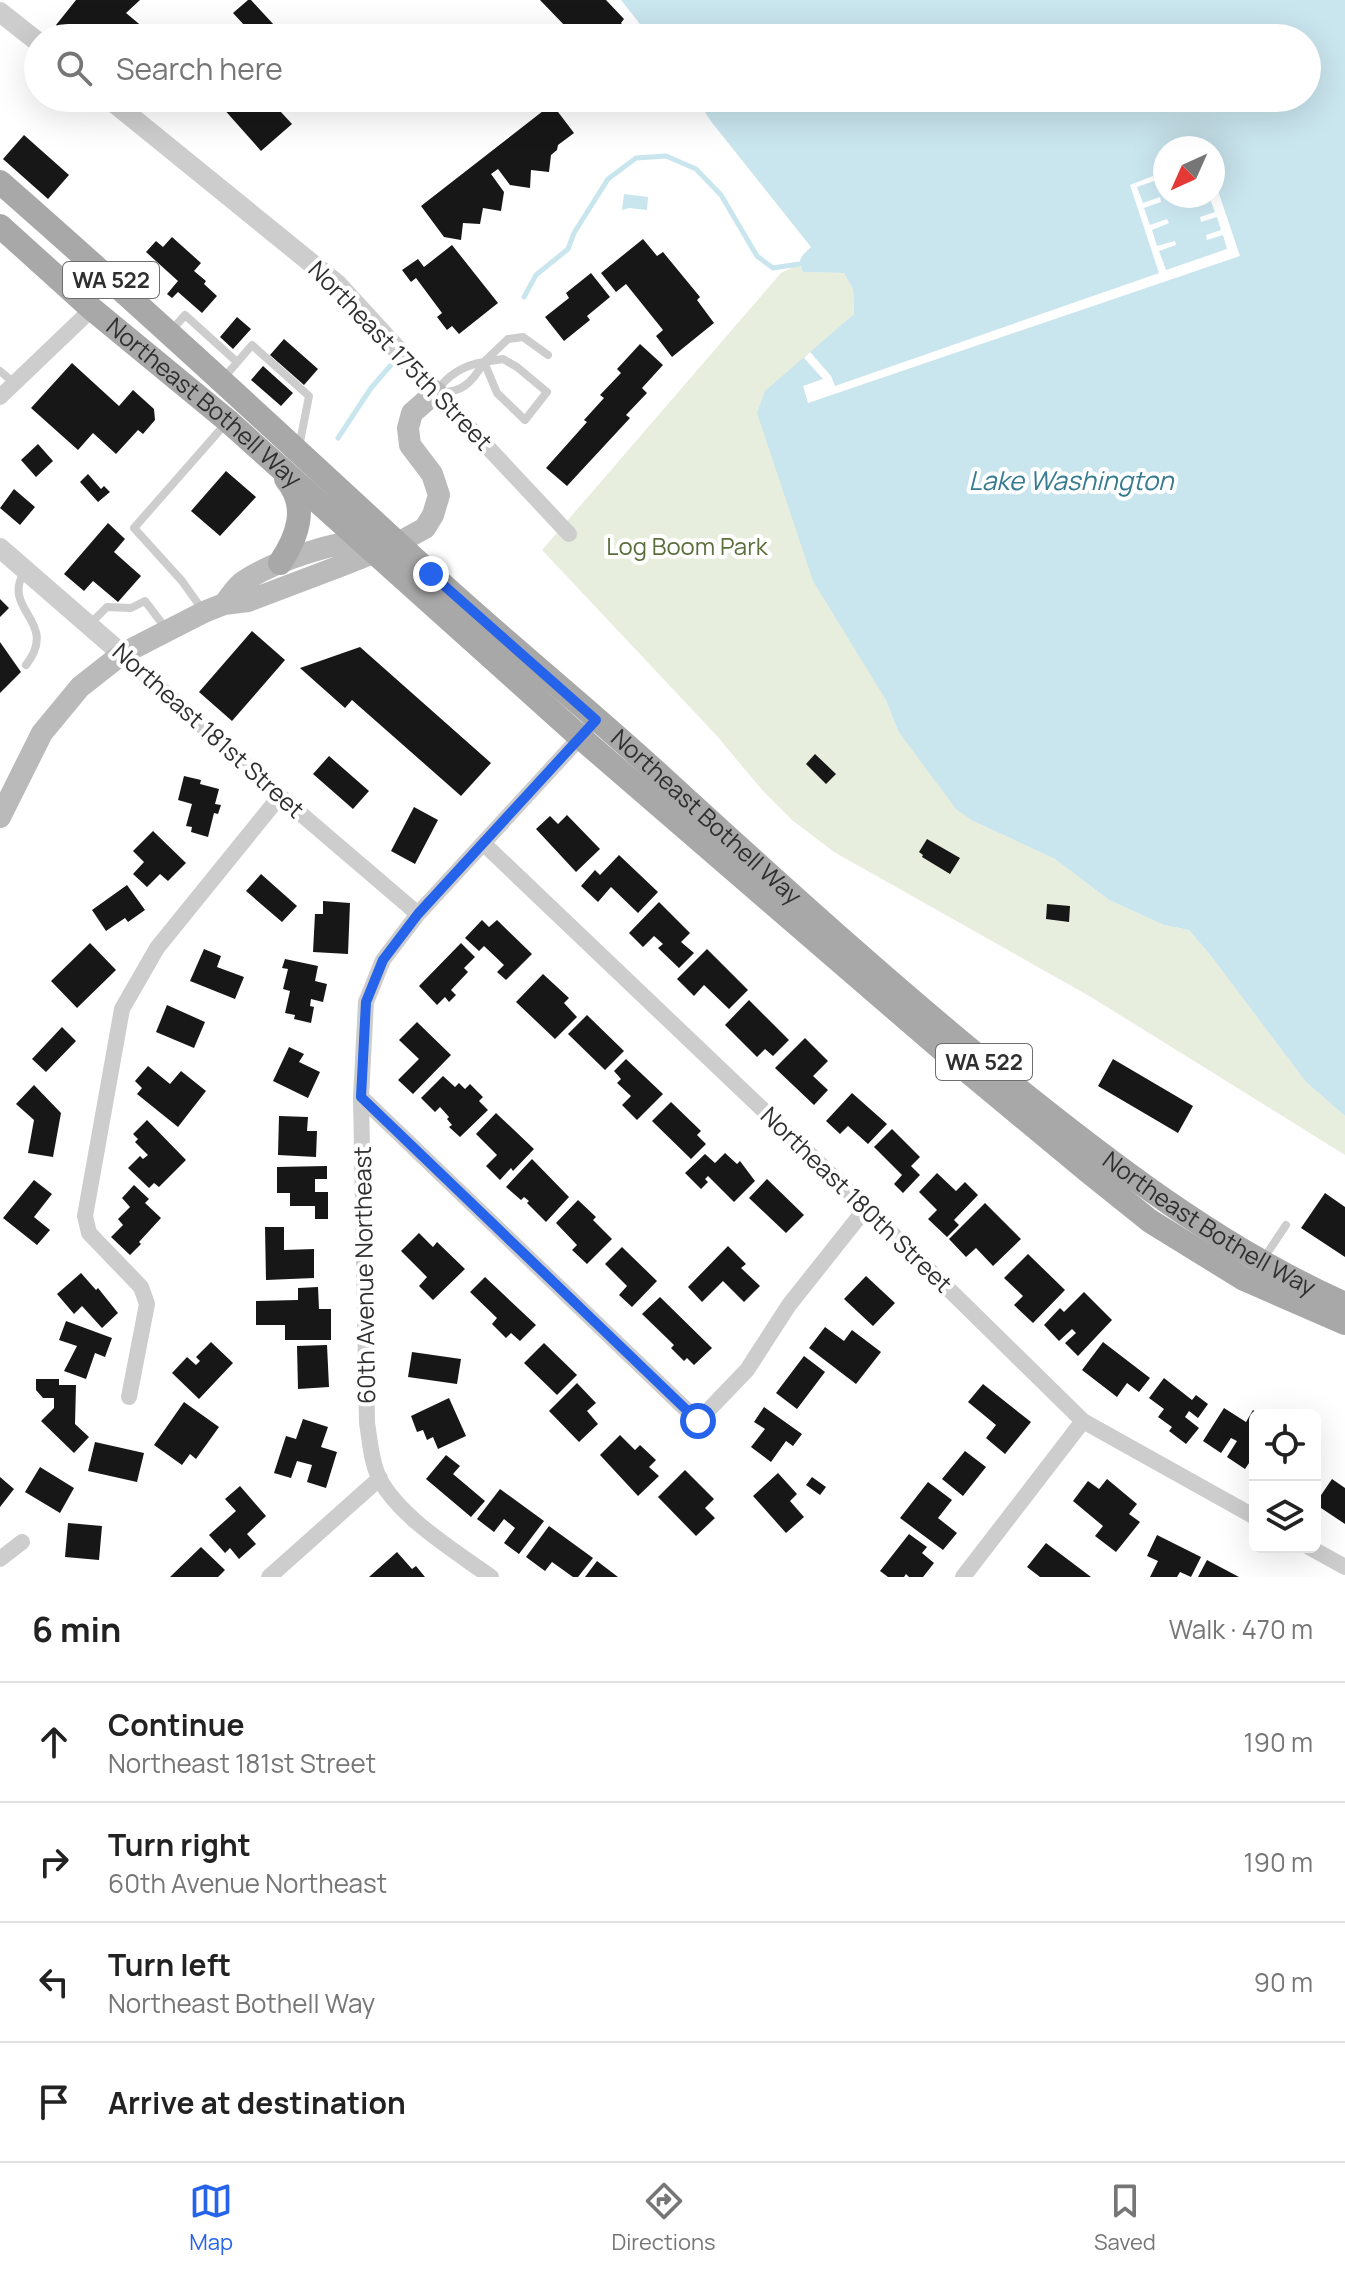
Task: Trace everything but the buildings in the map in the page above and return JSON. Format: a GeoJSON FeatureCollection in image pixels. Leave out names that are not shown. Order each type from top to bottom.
{"type":"FeatureCollection","features":[{"type":"Feature","properties":{"kind":"main road","name":"Northeast Bothell Way"},"geometry":{"type":"LineString","coordinates":[[0,182],[170,332],[229,371],[381,543]]}},
{"type":"Feature","properties":{"kind":"main road","name":"Northeast Bothell Way"},"geometry":{"type":"LineString","coordinates":[[0,226],[92,309],[269,458],[381,543],[960,1065],[1150,1221],[1244,1279],[1345,1323]]}},
{"type":"Feature","properties":{"kind":"main road"},"geometry":{"type":"LineString","coordinates":[[0,817],[42,733],[80,687],[122,654],[214,608],[248,601],[426,526],[439,495],[432,474],[410,445],[408,428],[412,413],[436,392]]}},
{"type":"Feature","properties":{"kind":"main road"},"geometry":{"type":"LineString","coordinates":[[269,458],[297,491],[300,508],[294,538],[280,563]]}},
{"type":"Feature","properties":{"kind":"main road"},"geometry":{"type":"LineString","coordinates":[[214,608],[242,582],[280,563],[381,543]]}},
{"type":"Feature","properties":{"kind":"main road","name":"Northeast Bothell Way"},"geometry":{"type":"LineString","coordinates":[[588,729],[972,1052],[1173,1208],[1262,1261],[1345,1304]]}},
{"type":"Feature","properties":{"kind":"street"},"geometry":{"type":"LineString","coordinates":[[0,12],[24,31]]}},
{"type":"Feature","properties":{"kind":"street","name":"Northeast 175th Street"},"geometry":{"type":"LineString","coordinates":[[125,112],[337,284],[569,534]]}},
{"type":"Feature","properties":{"kind":"street"},"geometry":{"type":"LineString","coordinates":[[0,397],[92,309]]}},
{"type":"Feature","properties":{"kind":"street","name":"Northeast 181st Street"},"geometry":{"type":"LineString","coordinates":[[0,548],[418,914]]}},
{"type":"Feature","properties":{"kind":"street","name":"60th Avenue Northeast"},"geometry":{"type":"LineString","coordinates":[[380,1478],[371,1453],[367,1423],[361,1097],[366,1002],[383,960],[418,914],[588,729]]}},
{"type":"Feature","properties":{"kind":"street"},"geometry":{"type":"LineString","coordinates":[[129,1397],[147,1304],[141,1287],[89,1233],[85,1216],[122,1009],[157,948],[280,796]]}},
{"type":"Feature","properties":{"kind":"street","name":"Northeast 180th Street"},"geometry":{"type":"LineString","coordinates":[[484,844],[866,1208],[1083,1421],[1249,1514]]}},
{"type":"Feature","properties":{"kind":"street"},"geometry":{"type":"LineString","coordinates":[[361,1097],[698,1421],[747,1370],[789,1305],[866,1208]]}},
{"type":"Feature","properties":{"kind":"street"},"geometry":{"type":"LineString","coordinates":[[963,1577],[1083,1421]]}},
{"type":"Feature","properties":{"kind":"street"},"geometry":{"type":"LineString","coordinates":[[269,1577],[380,1478],[401,1506],[491,1577]]}},
{"type":"Feature","properties":{"kind":"street"},"geometry":{"type":"LineString","coordinates":[[0,1559],[22,1542]]}},
{"type":"Feature","properties":{"kind":"street"},"geometry":{"type":"LineString","coordinates":[[1320,1553],[1345,1567]]}},
{"type":"Feature","properties":{"kind":"lane"},"geometry":{"type":"LineString","coordinates":[[436,392],[452,393],[474,380],[484,362],[508,339],[523,337],[548,355]]}},
{"type":"Feature","properties":{"kind":"lane"},"geometry":{"type":"LineString","coordinates":[[229,371],[252,345],[309,396],[298,452]]}},
{"type":"Feature","properties":{"kind":"lane"},"geometry":{"type":"LineString","coordinates":[[436,392],[443,382],[470,364],[503,359],[547,392],[525,420],[497,393],[484,362]]}},
{"type":"Feature","properties":{"kind":"lane"},"geometry":{"type":"LineString","coordinates":[[0,371],[14,383]]}},
{"type":"Feature","properties":{"kind":"lane"},"geometry":{"type":"LineString","coordinates":[[214,608],[182,581],[134,528],[228,421]]}},
{"type":"Feature","properties":{"kind":"lane"},"geometry":{"type":"LineString","coordinates":[[25,570],[17,583],[17,595],[33,622],[37,645],[26,665]]}},
{"type":"Feature","properties":{"kind":"lane"},"geometry":{"type":"LineString","coordinates":[[89,625],[107,607],[131,608],[145,601],[168,631]]}},
{"type":"Feature","properties":{"kind":"lane"},"geometry":{"type":"LineString","coordinates":[[1262,1261],[1286,1225]]}},
{"type":"Feature","properties":{"kind":"green space","name":"Log Boom Park"},"geometry":{"type":"Polygon","coordinates":[[[799,264],[803,272],[844,273],[853,289],[854,314],[803,359],[886,700],[898,731],[973,821],[1055,859],[1109,900],[1164,925],[1189,930],[1306,1082],[1345,1116],[1345,1155],[1091,997],[834,852],[792,820],[763,791],[717,736],[542,550],[781,273],[799,264]]]}},
{"type":"Feature","properties":{"kind":"water","name":"Lake Washington"},"geometry":{"type":"Polygon","coordinates":[[[621,0],[1345,0],[1345,1116],[1306,1082],[1189,930],[1164,925],[1109,900],[1055,859],[973,821],[956,809],[898,731],[886,700],[813,581],[757,413],[765,391],[854,314],[853,289],[844,273],[803,272],[800,261],[811,247],[705,112],[1321,112],[1321,24],[640,24],[621,0]]]}},
{"type":"Feature","properties":{"kind":"water"},"geometry":{"type":"Polygon","coordinates":[[[624,194],[648,197],[647,210],[622,210],[624,194]]]}},
{"type":"Feature","properties":{"kind":"pier"},"geometry":{"type":"Polygon","coordinates":[[[1153,176],[1153,181],[1137,187],[1143,203],[1153,199],[1153,205],[1144,208],[1150,225],[1167,219],[1169,223],[1152,230],[1157,246],[1175,241],[1176,245],[1159,251],[1166,270],[1227,249],[1223,235],[1207,240],[1206,235],[1221,230],[1217,217],[1201,222],[1200,217],[1215,212],[1213,208],[1224,208],[1240,256],[808,403],[803,386],[823,379],[804,358],[810,352],[831,376],[835,386],[1159,273],[1130,185],[1153,176]]]}},
{"type":"Feature","properties":{"kind":"waterway"},"geometry":{"type":"LineString","coordinates":[[524,297],[536,275],[568,249],[574,233],[608,179],[636,158],[666,156],[696,169],[721,195],[757,256],[773,268],[799,264]]}},
{"type":"Feature","properties":{"kind":"waterway"},"geometry":{"type":"LineString","coordinates":[[338,438],[371,388],[391,365]]}},
{"type":"Feature","properties":{"kind":"route"},"geometry":{"type":"LineString","coordinates":[[431,574],[596,720],[418,914],[383,960],[366,1002],[361,1097],[698,1421]]}}]}
